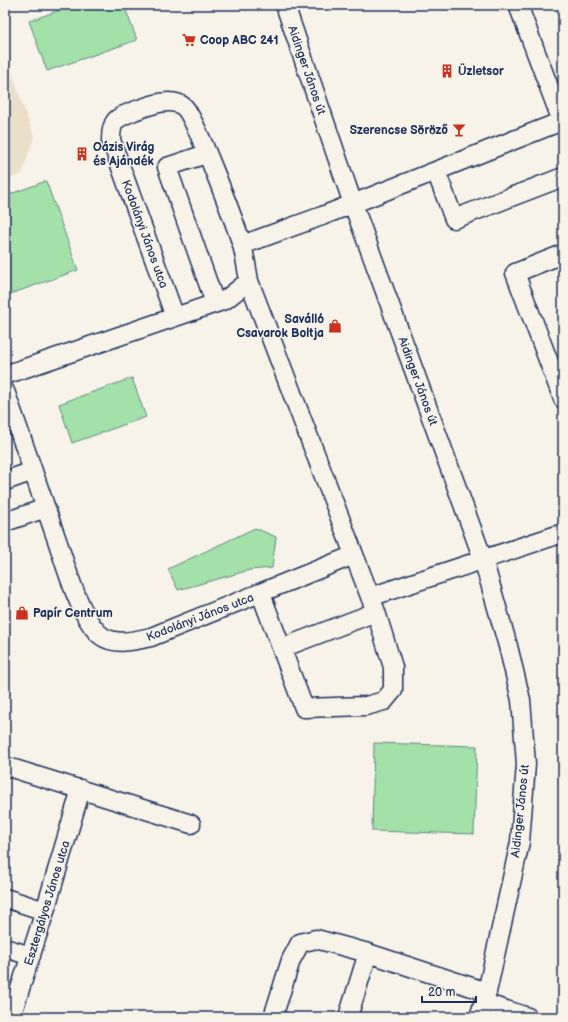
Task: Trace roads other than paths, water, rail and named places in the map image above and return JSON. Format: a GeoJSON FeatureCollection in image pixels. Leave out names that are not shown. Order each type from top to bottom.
{"type":"FeatureCollection","features":[{"type":"Feature","properties":{"kind":"street","name":"Aidinger János út"},"geometry":{"type":"LineString","coordinates":[[285,5],[353,204],[483,559],[508,646],[521,700],[526,764],[520,842],[483,1004]]}},
{"type":"Feature","properties":{"kind":"street"},"geometry":{"type":"LineString","coordinates":[[242,245],[353,204],[562,123],[518,5]]}},
{"type":"Feature","properties":{"kind":"street","name":"Kodolányi János utca"},"geometry":{"type":"LineString","coordinates":[[175,317],[111,140],[111,127],[118,118],[155,103],[174,103],[184,107],[195,126],[206,154]]}},
{"type":"Feature","properties":{"kind":"street"},"geometry":{"type":"LineString","coordinates":[[215,303],[167,167],[206,154],[242,245],[249,281],[373,605]]}},
{"type":"Feature","properties":{"kind":"street"},"geometry":{"type":"LineString","coordinates":[[436,171],[454,219],[563,177]]}},
{"type":"Feature","properties":{"kind":"street"},"geometry":{"type":"LineString","coordinates":[[563,254],[515,272],[563,399]]}},
{"type":"Feature","properties":{"kind":"street"},"geometry":{"type":"LineString","coordinates":[[5,375],[215,303],[234,294],[249,281]]}},
{"type":"Feature","properties":{"kind":"street","name":"Kodolányi János utca"},"geometry":{"type":"LineString","coordinates":[[5,391],[11,424],[33,471],[83,610],[97,632],[111,640],[126,643],[151,637],[261,594],[304,708],[366,706],[384,700],[393,690],[393,667],[373,605]]}},
{"type":"Feature","properties":{"kind":"street"},"geometry":{"type":"LineString","coordinates":[[5,481],[33,471]]}},
{"type":"Feature","properties":{"kind":"street"},"geometry":{"type":"LineString","coordinates":[[5,522],[46,508]]}},
{"type":"Feature","properties":{"kind":"street"},"geometry":{"type":"LineString","coordinates":[[282,648],[373,605],[483,559],[563,533]]}},
{"type":"Feature","properties":{"kind":"street"},"geometry":{"type":"LineString","coordinates":[[261,594],[354,555]]}},
{"type":"Feature","properties":{"kind":"street"},"geometry":{"type":"LineString","coordinates":[[5,766],[191,824]]}},
{"type":"Feature","properties":{"kind":"street","name":"Esztergályos János utca"},"geometry":{"type":"LineString","coordinates":[[11,1017],[11,998],[31,956],[80,789]]}},
{"type":"Feature","properties":{"kind":"street"},"geometry":{"type":"LineString","coordinates":[[5,898],[45,910]]}},
{"type":"Feature","properties":{"kind":"street"},"geometry":{"type":"LineString","coordinates":[[273,1017],[291,960],[300,943],[316,938],[368,953],[483,1004],[528,1017]]}},
{"type":"Feature","properties":{"kind":"street"},"geometry":{"type":"LineString","coordinates":[[5,948],[31,956]]}},
{"type":"Feature","properties":{"kind":"street"},"geometry":{"type":"LineString","coordinates":[[348,1017],[368,953]]}},
{"type":"Feature","properties":{"kind":"place","name":"Coop ABC 241"},"geometry":{"type":"Point","coordinates":[189,40]}},
{"type":"Feature","properties":{"kind":"place","name":"Üzletsor"},"geometry":{"type":"Point","coordinates":[447,71]}},
{"type":"Feature","properties":{"kind":"place","name":"Szerencse Söröző"},"geometry":{"type":"Point","coordinates":[459,130]}},
{"type":"Feature","properties":{"kind":"place","name":"Oázis Virág és Ajándék"},"geometry":{"type":"Point","coordinates":[82,154]}},
{"type":"Feature","properties":{"kind":"place","name":"Saválló Csavarok Boltja"},"geometry":{"type":"Point","coordinates":[335,326]}},
{"type":"Feature","properties":{"kind":"place","name":"Papír Centrum"},"geometry":{"type":"Point","coordinates":[22,613]}}]}
